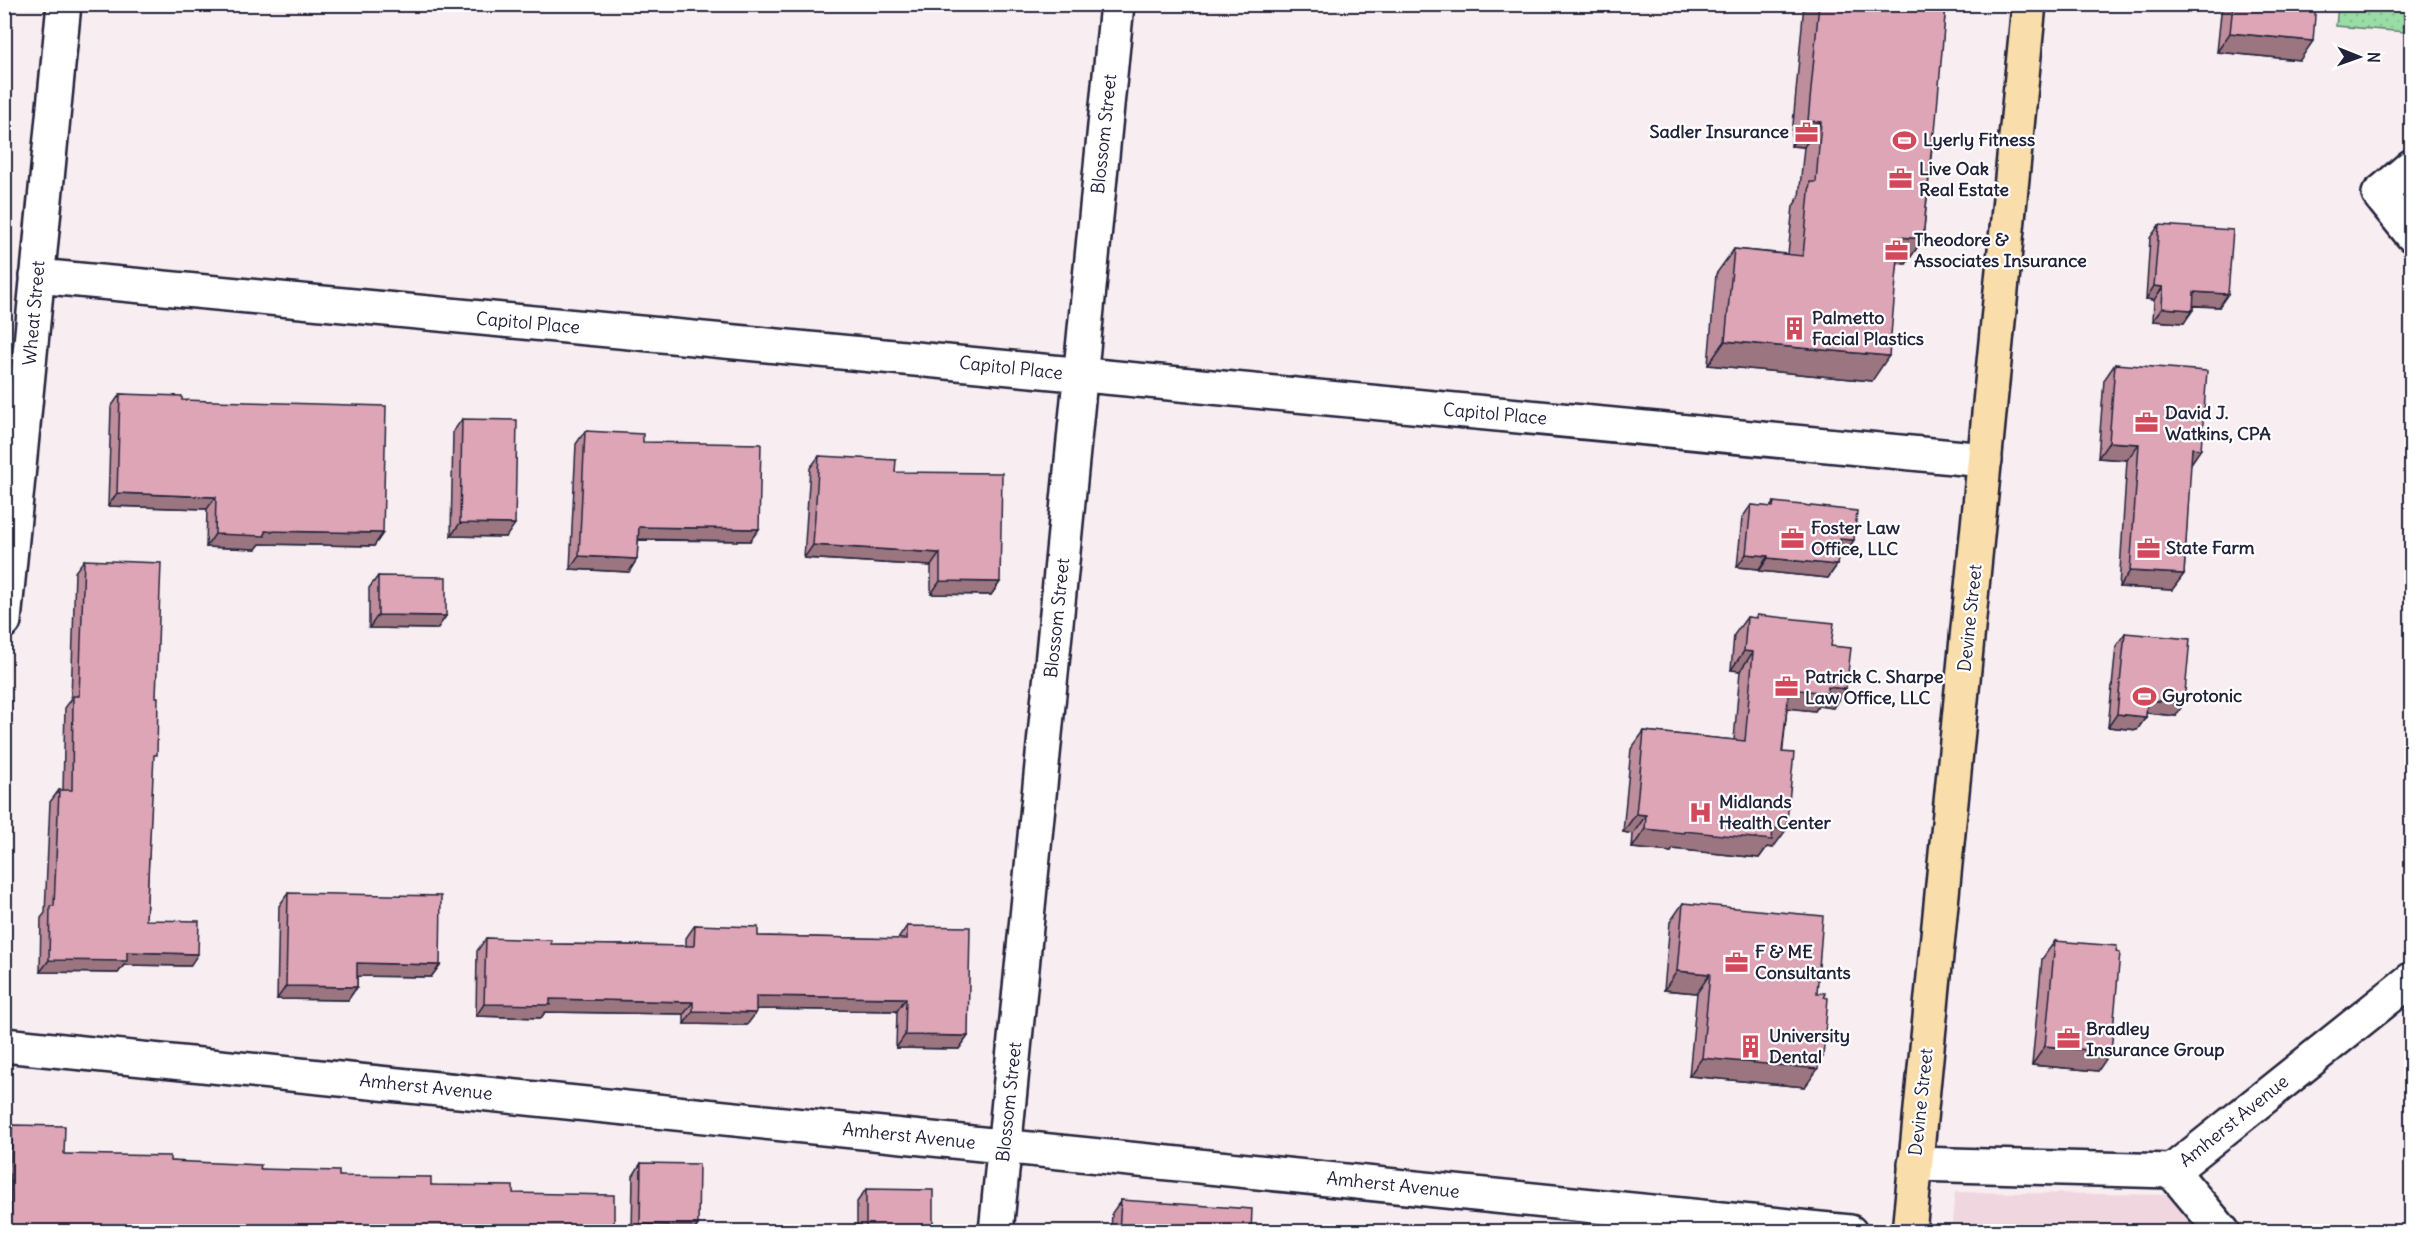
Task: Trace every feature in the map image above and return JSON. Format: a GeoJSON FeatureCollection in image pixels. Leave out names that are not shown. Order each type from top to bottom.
{"type":"FeatureCollection","features":[{"type":"Feature","properties":{"kind":"main road","name":"Devine Street"},"geometry":{"type":"LineString","coordinates":[[1909,1232],[2029,4]]}},
{"type":"Feature","properties":{"kind":"street","name":"Wheat Street"},"geometry":{"type":"LineString","coordinates":[[4,621],[64,4]]}},
{"type":"Feature","properties":{"kind":"street","name":"Blossom Street"},"geometry":{"type":"LineString","coordinates":[[996,1232],[1118,4]]}},
{"type":"Feature","properties":{"kind":"street"},"geometry":{"type":"LineString","coordinates":[[2412,166],[2379,194],[2412,235]]}},
{"type":"Feature","properties":{"kind":"street","name":"Capitol Place"},"geometry":{"type":"LineString","coordinates":[[37,276],[1985,460]]}},
{"type":"Feature","properties":{"kind":"street","name":"Amherst Avenue"},"geometry":{"type":"LineString","coordinates":[[1915,1164],[2172,1171],[2412,979]]}},
{"type":"Feature","properties":{"kind":"street","name":"Amherst Avenue"},"geometry":{"type":"LineString","coordinates":[[4,1045],[1850,1232]]}},
{"type":"Feature","properties":{"kind":"street"},"geometry":{"type":"LineString","coordinates":[[2172,1171],[2223,1232]]}},
{"type":"Feature","properties":{"kind":"shaded area"},"geometry":{"type":"Polygon","coordinates":[[[1955,1192],[2175,1195],[2205,1232],[1951,1232],[1955,1192]]]}},
{"type":"Feature","properties":{"kind":"green space"},"geometry":{"type":"Polygon","coordinates":[[[2338,5],[2411,5],[2411,28],[2406,32],[2336,26],[2338,5]]]}},
{"type":"Feature","properties":{"kind":"building"},"geometry":{"type":"Polygon","coordinates":[[[1819,4],[1946,4],[1923,239],[1900,237],[1889,356],[1725,341],[1734,249],[1803,256],[1810,182],[1816,182],[1821,122],[1808,121],[1819,4]]]}},
{"type":"Feature","properties":{"kind":"building"},"geometry":{"type":"Polygon","coordinates":[[[2233,4],[2316,4],[2313,41],[2230,33],[2233,4]]]}},
{"type":"Feature","properties":{"kind":"building"},"geometry":{"type":"Polygon","coordinates":[[[2159,225],[2233,230],[2228,294],[2194,292],[2193,310],[2162,308],[2163,287],[2154,286],[2159,225]]]}},
{"type":"Feature","properties":{"kind":"building"},"geometry":{"type":"Polygon","coordinates":[[[2115,364],[2207,371],[2201,449],[2192,448],[2184,574],[2130,571],[2139,444],[2109,442],[2115,364]]]}},
{"type":"Feature","properties":{"kind":"building"},"geometry":{"type":"Polygon","coordinates":[[[120,394],[182,396],[182,400],[386,406],[383,533],[265,531],[265,536],[215,534],[216,497],[117,493],[120,394]]]}},
{"type":"Feature","properties":{"kind":"building"},"geometry":{"type":"Polygon","coordinates":[[[462,419],[517,420],[515,524],[460,523],[462,419]]]}},
{"type":"Feature","properties":{"kind":"building"},"geometry":{"type":"Polygon","coordinates":[[[585,431],[643,434],[643,442],[761,444],[759,529],[639,527],[637,559],[579,556],[585,431]]]}},
{"type":"Feature","properties":{"kind":"building"},"geometry":{"type":"Polygon","coordinates":[[[819,456],[896,460],[895,472],[1002,473],[1000,582],[940,581],[940,553],[813,545],[819,456]]]}},
{"type":"Feature","properties":{"kind":"building","name":"Foster Law Office, LLC"},"geometry":{"type":"Polygon","coordinates":[[[1774,502],[1857,511],[1854,540],[1840,539],[1837,565],[1746,554],[1751,505],[1773,507],[1774,502]]]}},
{"type":"Feature","properties":{"kind":"building"},"geometry":{"type":"Polygon","coordinates":[[[84,560],[161,563],[156,697],[158,697],[157,755],[154,755],[146,920],[199,921],[198,954],[127,952],[127,961],[49,960],[50,906],[54,906],[59,790],[72,790],[73,696],[79,696],[84,560]]]}},
{"type":"Feature","properties":{"kind":"building"},"geometry":{"type":"Polygon","coordinates":[[[378,576],[446,577],[446,616],[378,615],[378,576]]]}},
{"type":"Feature","properties":{"kind":"building"},"geometry":{"type":"Polygon","coordinates":[[[1757,615],[1834,623],[1831,646],[1851,648],[1846,689],[1828,687],[1828,693],[1789,689],[1782,752],[1794,753],[1786,830],[1773,828],[1772,840],[1645,829],[1646,815],[1636,814],[1644,731],[1745,741],[1753,652],[1744,651],[1747,617],[1757,618],[1757,615]]]}},
{"type":"Feature","properties":{"kind":"building","name":"Gyrotonic"},"geometry":{"type":"Polygon","coordinates":[[[2125,633],[2190,639],[2184,703],[2147,700],[2146,717],[2117,714],[2125,633]]]}},
{"type":"Feature","properties":{"kind":"building"},"geometry":{"type":"Polygon","coordinates":[[[288,893],[441,896],[440,965],[357,963],[357,987],[286,986],[288,893]]]}},
{"type":"Feature","properties":{"kind":"building"},"geometry":{"type":"Polygon","coordinates":[[[1683,903],[1823,916],[1817,993],[1825,993],[1824,997],[1828,998],[1823,1057],[1818,1056],[1818,1069],[1702,1058],[1710,974],[1677,971],[1683,903]]]}},
{"type":"Feature","properties":{"kind":"building"},"geometry":{"type":"Polygon","coordinates":[[[695,925],[758,927],[758,936],[907,939],[907,926],[970,927],[968,1036],[905,1035],[906,998],[756,996],[756,1013],[693,1011],[693,1002],[550,999],[550,1005],[484,1004],[486,938],[551,940],[551,944],[694,946],[695,925]]]}},
{"type":"Feature","properties":{"kind":"building","name":"Bradley Insurance Group"},"geometry":{"type":"Polygon","coordinates":[[[2055,941],[2117,946],[2116,952],[2120,953],[2111,1052],[2045,1046],[2055,941]]]}},
{"type":"Feature","properties":{"kind":"building"},"geometry":{"type":"Polygon","coordinates":[[[12,1125],[65,1126],[64,1154],[170,1156],[170,1161],[261,1165],[260,1169],[339,1171],[339,1176],[431,1177],[431,1185],[513,1186],[513,1193],[614,1195],[614,1232],[10,1230],[12,1125]]]}},
{"type":"Feature","properties":{"kind":"building"},"geometry":{"type":"Polygon","coordinates":[[[641,1163],[699,1164],[698,1225],[640,1224],[641,1163]]]}},
{"type":"Feature","properties":{"kind":"building"},"geometry":{"type":"Polygon","coordinates":[[[866,1189],[933,1190],[933,1232],[866,1232],[866,1189]]]}},
{"type":"Feature","properties":{"kind":"building"},"geometry":{"type":"Polygon","coordinates":[[[1121,1200],[1252,1209],[1251,1232],[1119,1232],[1121,1200]]]}},
{"type":"Feature","properties":{"kind":"place","name":"Sadler Insurance"},"geometry":{"type":"Point","coordinates":[1807,132]}},
{"type":"Feature","properties":{"kind":"place","name":"Lyerly Fitness"},"geometry":{"type":"Point","coordinates":[1905,140]}},
{"type":"Feature","properties":{"kind":"place","name":"Live Oak Real Estate"},"geometry":{"type":"Point","coordinates":[1901,179]}},
{"type":"Feature","properties":{"kind":"place","name":"Theodore & Associates Insurance"},"geometry":{"type":"Point","coordinates":[1896,250]}},
{"type":"Feature","properties":{"kind":"place","name":"Palmetto Facial Plastics"},"geometry":{"type":"Point","coordinates":[1794,328]}},
{"type":"Feature","properties":{"kind":"place","name":"David J. Watkins, CPA"},"geometry":{"type":"Point","coordinates":[2147,423]}},
{"type":"Feature","properties":{"kind":"place","name":"Foster Law Office, LLC"},"geometry":{"type":"Point","coordinates":[1793,538]}},
{"type":"Feature","properties":{"kind":"place","name":"State Farm"},"geometry":{"type":"Point","coordinates":[2148,548]}},
{"type":"Feature","properties":{"kind":"place","name":"Patrick C. Sharpe Law Office, LLC"},"geometry":{"type":"Point","coordinates":[1787,687]}},
{"type":"Feature","properties":{"kind":"place","name":"Gyrotonic"},"geometry":{"type":"Point","coordinates":[2144,696]}},
{"type":"Feature","properties":{"kind":"place","name":"Midlands Health Center"},"geometry":{"type":"Point","coordinates":[1701,812]}},
{"type":"Feature","properties":{"kind":"place","name":"F & ME Consultants"},"geometry":{"type":"Point","coordinates":[1737,962]}},
{"type":"Feature","properties":{"kind":"place","name":"Bradley Insurance Group"},"geometry":{"type":"Point","coordinates":[2068,1039]}},
{"type":"Feature","properties":{"kind":"place","name":"University Dental"},"geometry":{"type":"Point","coordinates":[1751,1046]}}]}
